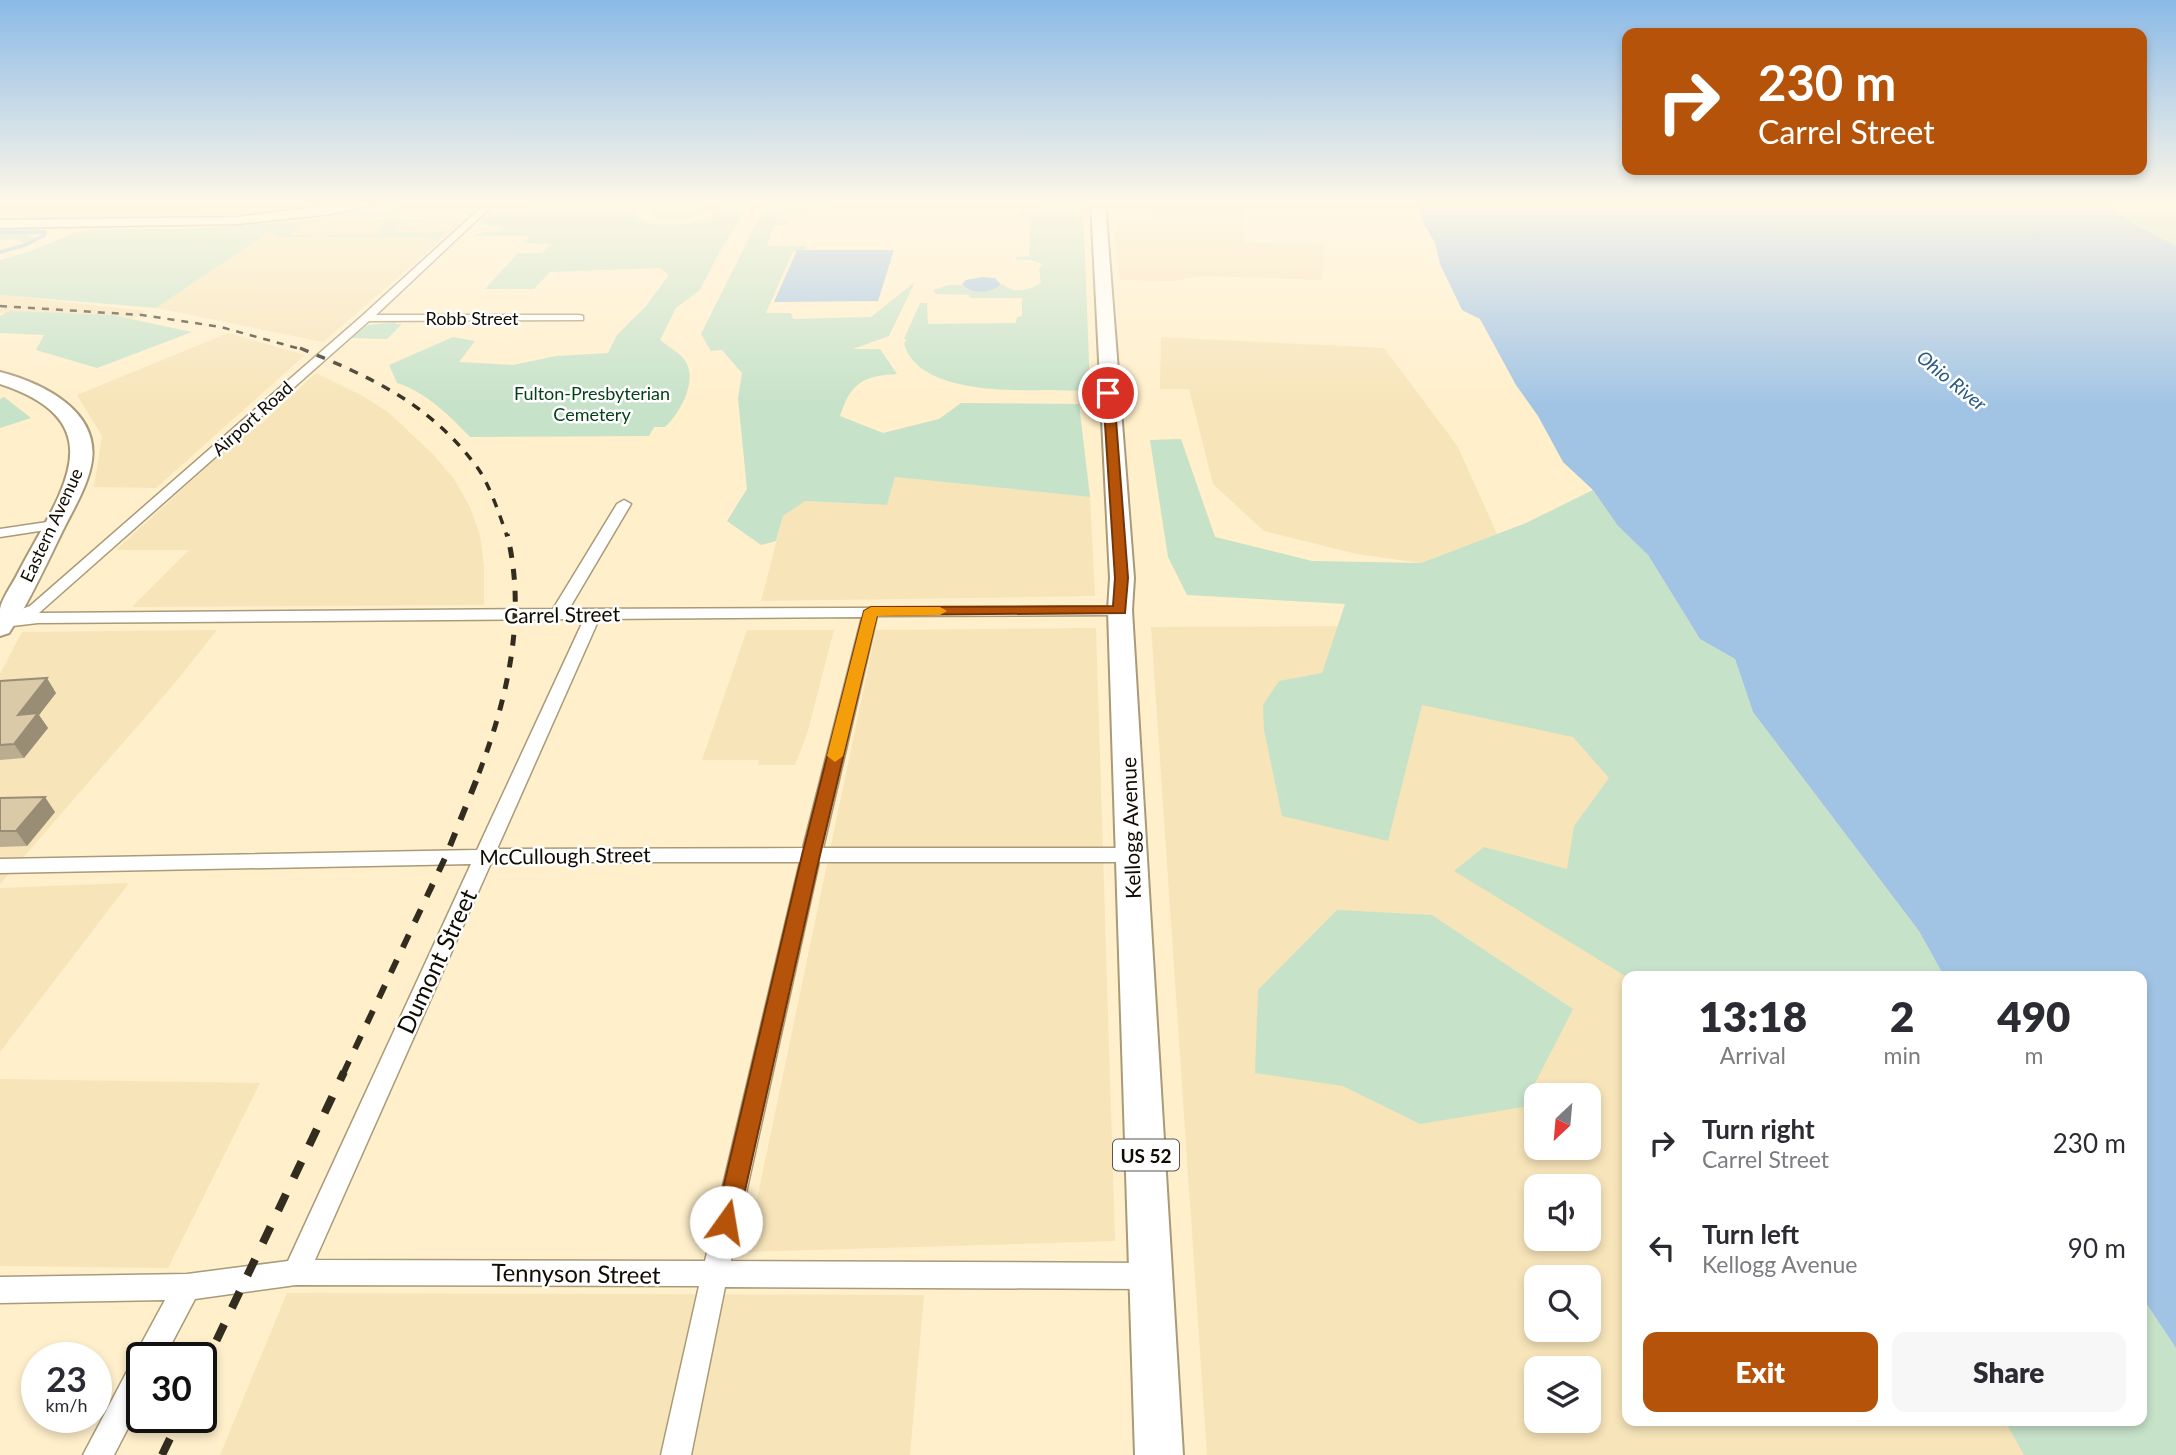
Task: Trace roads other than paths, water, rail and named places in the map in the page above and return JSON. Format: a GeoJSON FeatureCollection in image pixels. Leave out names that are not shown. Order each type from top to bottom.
{"type":"FeatureCollection","features":[{"type":"Feature","properties":{"kind":"main road","name":"Kellogg Avenue"},"geometry":{"type":"LineString","coordinates":[[1102,270],[1122,578],[1120,610],[1130,855],[1159,1455]]}},
{"type":"Feature","properties":{"kind":"main road","name":"Eastern Avenue"},"geometry":{"type":"LineString","coordinates":[[0,378],[54,401],[71,419],[82,445],[81,463],[54,524],[2,625]]}},
{"type":"Feature","properties":{"kind":"street","name":"Airport Road"},"geometry":{"type":"LineString","coordinates":[[2,625],[36,609],[418,270]]}},
{"type":"Feature","properties":{"kind":"street","name":"Robb Street"},"geometry":{"type":"LineString","coordinates":[[366,318],[579,318]]}},
{"type":"Feature","properties":{"kind":"street"},"geometry":{"type":"LineString","coordinates":[[558,614],[624,504]]}},
{"type":"Feature","properties":{"kind":"street"},"geometry":{"type":"LineString","coordinates":[[0,533],[54,524]]}},
{"type":"Feature","properties":{"kind":"street","name":"Carrel Street"},"geometry":{"type":"LineString","coordinates":[[2,625],[38,618],[1120,610]]}},
{"type":"Feature","properties":{"kind":"street"},"geometry":{"type":"LineString","coordinates":[[677,1455],[714,1274],[811,855],[871,611]]}},
{"type":"Feature","properties":{"kind":"street","name":"Dumont Street"},"geometry":{"type":"LineString","coordinates":[[296,1272],[594,613]]}},
{"type":"Feature","properties":{"kind":"street","name":"McCullough Street"},"geometry":{"type":"LineString","coordinates":[[0,866],[663,854],[1130,855]]}},
{"type":"Feature","properties":{"kind":"street","name":"Tennyson Street"},"geometry":{"type":"LineString","coordinates":[[0,1290],[187,1287],[296,1272],[1152,1276]]}},
{"type":"Feature","properties":{"kind":"street"},"geometry":{"type":"LineString","coordinates":[[158,1342],[187,1287]]}},
{"type":"Feature","properties":{"kind":"street"},"geometry":{"type":"LineString","coordinates":[[98,1455],[126,1402]]}},
{"type":"Feature","properties":{"kind":"water"},"geometry":{"type":"Polygon","coordinates":[[[788,270],[888,270],[878,301],[774,302],[788,270]]]}},
{"type":"Feature","properties":{"kind":"water","name":"Ohio River"},"geometry":{"type":"Polygon","coordinates":[[[1443,270],[2176,270],[2176,1348],[2147,1304],[2147,971],[1941,971],[1919,931],[1753,712],[1735,659],[1700,639],[1648,555],[1618,526],[1593,490],[1563,462],[1480,319],[1462,310],[1443,270]]]}},
{"type":"Feature","properties":{"kind":"water"},"geometry":{"type":"Polygon","coordinates":[[[995,278],[1001,285],[981,292],[966,288],[962,284],[966,280],[995,278]]]}},
{"type":"Feature","properties":{"kind":"railway"},"geometry":{"type":"LineString","coordinates":[[0,306],[142,315],[221,327],[304,350]]}},
{"type":"Feature","properties":{"kind":"railway"},"geometry":{"type":"LineString","coordinates":[[300,348],[397,394],[439,425],[477,467],[494,500],[507,536]]}},
{"type":"Feature","properties":{"kind":"railway"},"geometry":{"type":"LineString","coordinates":[[479,773],[506,685],[515,625],[513,564],[507,534]]}},
{"type":"Feature","properties":{"kind":"railway"},"geometry":{"type":"LineString","coordinates":[[343,1074],[446,856],[480,771]]}},
{"type":"Feature","properties":{"kind":"railway"},"geometry":{"type":"LineString","coordinates":[[216,1342],[344,1072]]}},
{"type":"Feature","properties":{"kind":"railway"},"geometry":{"type":"LineString","coordinates":[[162,1455],[173,1433]]}},
{"type":"Feature","properties":{"kind":"park label","name":"Fulton-Presbyterian Cemetery"},"geometry":{"type":"Point","coordinates":[592,403]}}]}
